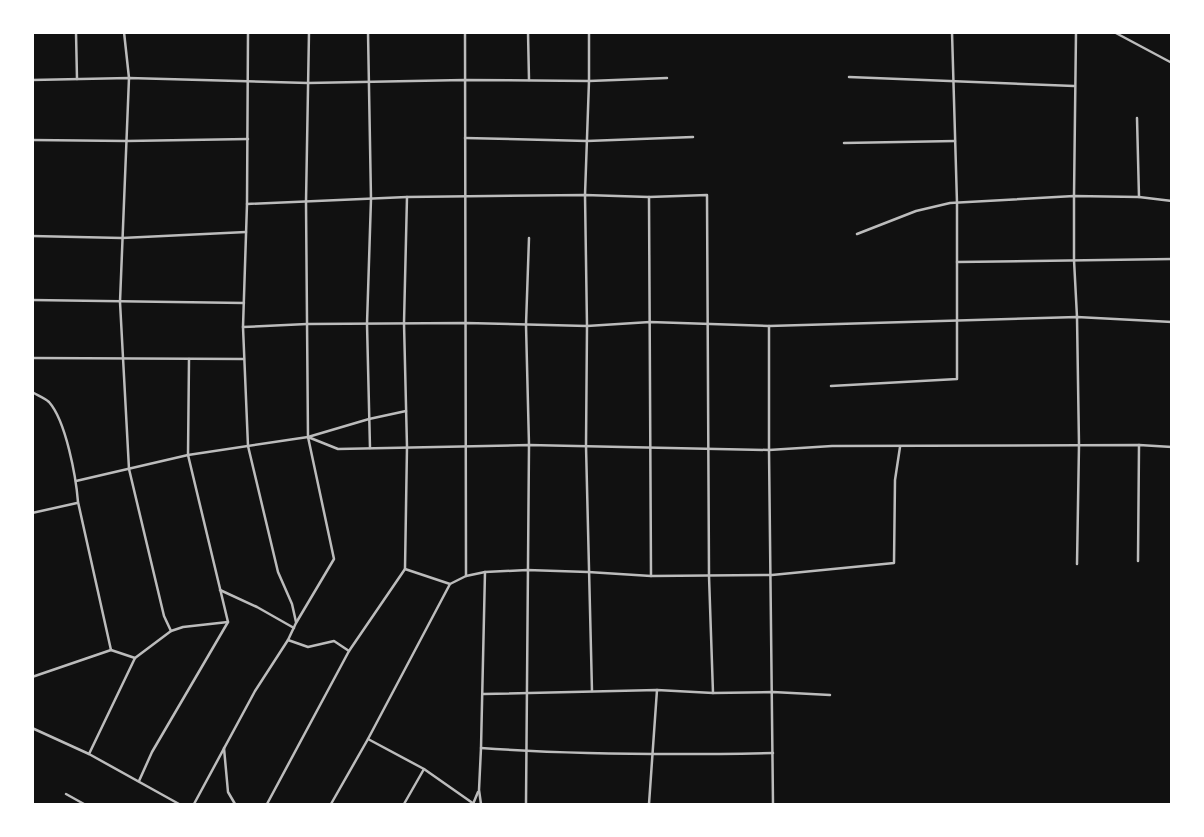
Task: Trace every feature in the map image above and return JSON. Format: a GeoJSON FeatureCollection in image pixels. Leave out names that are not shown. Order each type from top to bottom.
{"type":"FeatureCollection","features":[{"type":"Feature","properties":{"kind":"street"},"geometry":{"type":"LineString","coordinates":[[76,32],[77,79]]}},
{"type":"Feature","properties":{"kind":"street"},"geometry":{"type":"LineString","coordinates":[[124,32],[129,78],[120,302],[129,469],[164,616],[171,631]]}},
{"type":"Feature","properties":{"kind":"street"},"geometry":{"type":"LineString","coordinates":[[248,32],[248,204],[243,327],[248,446],[278,572],[292,604],[296,623]]}},
{"type":"Feature","properties":{"kind":"street"},"geometry":{"type":"LineString","coordinates":[[194,804],[255,691],[288,640],[334,559],[308,437],[306,202],[309,32]]}},
{"type":"Feature","properties":{"kind":"street"},"geometry":{"type":"LineString","coordinates":[[368,32],[371,198],[367,324],[370,448]]}},
{"type":"Feature","properties":{"kind":"street"},"geometry":{"type":"LineString","coordinates":[[465,32],[466,576]]}},
{"type":"Feature","properties":{"kind":"street"},"geometry":{"type":"LineString","coordinates":[[528,32],[529,80]]}},
{"type":"Feature","properties":{"kind":"street"},"geometry":{"type":"LineString","coordinates":[[588,32],[589,81],[584,195],[587,326],[588,572],[592,691]]}},
{"type":"Feature","properties":{"kind":"street"},"geometry":{"type":"LineString","coordinates":[[831,386],[957,379],[957,203],[952,32]]}},
{"type":"Feature","properties":{"kind":"street"},"geometry":{"type":"LineString","coordinates":[[1076,32],[1074,86],[1074,260],[1079,445],[1077,564]]}},
{"type":"Feature","properties":{"kind":"street"},"geometry":{"type":"LineString","coordinates":[[1114,32],[1172,63]]}},
{"type":"Feature","properties":{"kind":"street"},"geometry":{"type":"LineString","coordinates":[[849,77],[1074,86]]}},
{"type":"Feature","properties":{"kind":"street"},"geometry":{"type":"LineString","coordinates":[[32,80],[129,78],[308,83],[464,80],[589,81],[667,78]]}},
{"type":"Feature","properties":{"kind":"street"},"geometry":{"type":"LineString","coordinates":[[1137,118],[1139,197]]}},
{"type":"Feature","properties":{"kind":"street"},"geometry":{"type":"LineString","coordinates":[[465,138],[587,141],[693,137]]}},
{"type":"Feature","properties":{"kind":"street"},"geometry":{"type":"LineString","coordinates":[[32,140],[248,139]]}},
{"type":"Feature","properties":{"kind":"street"},"geometry":{"type":"LineString","coordinates":[[844,143],[955,141]]}},
{"type":"Feature","properties":{"kind":"street"},"geometry":{"type":"LineString","coordinates":[[248,204],[407,197],[584,195],[649,197],[707,195],[709,576],[712,693]]}},
{"type":"Feature","properties":{"kind":"street"},"geometry":{"type":"LineString","coordinates":[[857,234],[916,211],[957,203],[1074,196],[1139,197],[1172,201]]}},
{"type":"Feature","properties":{"kind":"street"},"geometry":{"type":"LineString","coordinates":[[267,804],[349,651],[405,568],[407,447],[404,323],[407,197]]}},
{"type":"Feature","properties":{"kind":"street"},"geometry":{"type":"LineString","coordinates":[[649,197],[651,576]]}},
{"type":"Feature","properties":{"kind":"street"},"geometry":{"type":"LineString","coordinates":[[32,236],[122,238],[246,232]]}},
{"type":"Feature","properties":{"kind":"street"},"geometry":{"type":"LineString","coordinates":[[526,804],[529,445],[526,324],[529,238]]}},
{"type":"Feature","properties":{"kind":"street"},"geometry":{"type":"LineString","coordinates":[[957,262],[1172,259]]}},
{"type":"Feature","properties":{"kind":"street"},"geometry":{"type":"LineString","coordinates":[[32,300],[244,303]]}},
{"type":"Feature","properties":{"kind":"street"},"geometry":{"type":"LineString","coordinates":[[243,327],[404,323],[587,326],[650,322],[769,326],[1077,317],[1172,322]]}},
{"type":"Feature","properties":{"kind":"street"},"geometry":{"type":"LineString","coordinates":[[769,326],[773,804]]}},
{"type":"Feature","properties":{"kind":"street"},"geometry":{"type":"LineString","coordinates":[[32,358],[244,359]]}},
{"type":"Feature","properties":{"kind":"street"},"geometry":{"type":"LineString","coordinates":[[138,782],[152,752],[228,622],[188,455],[189,359]]}},
{"type":"Feature","properties":{"kind":"street"},"geometry":{"type":"LineString","coordinates":[[32,392],[49,401],[59,419],[76,481],[78,502],[111,650]]}},
{"type":"Feature","properties":{"kind":"street"},"geometry":{"type":"LineString","coordinates":[[76,481],[188,455],[308,437],[369,419],[406,411]]}},
{"type":"Feature","properties":{"kind":"street"},"geometry":{"type":"LineString","coordinates":[[308,437],[338,449],[529,445],[650,446],[769,450],[832,446],[1139,445],[1172,447]]}},
{"type":"Feature","properties":{"kind":"street"},"geometry":{"type":"LineString","coordinates":[[1138,562],[1139,445]]}},
{"type":"Feature","properties":{"kind":"street"},"geometry":{"type":"LineString","coordinates":[[332,804],[450,584],[466,576],[485,572],[527,570],[651,576],[772,576],[894,563],[895,480],[900,446]]}},
{"type":"Feature","properties":{"kind":"street"},"geometry":{"type":"LineString","coordinates":[[32,513],[78,502]]}},
{"type":"Feature","properties":{"kind":"street"},"geometry":{"type":"LineString","coordinates":[[405,568],[450,584]]}},
{"type":"Feature","properties":{"kind":"street"},"geometry":{"type":"LineString","coordinates":[[481,804],[479,790],[485,572]]}},
{"type":"Feature","properties":{"kind":"street"},"geometry":{"type":"LineString","coordinates":[[220,590],[257,607],[294,628]]}},
{"type":"Feature","properties":{"kind":"street"},"geometry":{"type":"LineString","coordinates":[[89,754],[135,658],[171,631],[183,626],[228,622]]}},
{"type":"Feature","properties":{"kind":"street"},"geometry":{"type":"LineString","coordinates":[[288,640],[308,647],[334,641],[349,651]]}},
{"type":"Feature","properties":{"kind":"street"},"geometry":{"type":"LineString","coordinates":[[32,677],[111,650],[135,658]]}},
{"type":"Feature","properties":{"kind":"street"},"geometry":{"type":"LineString","coordinates":[[482,694],[656,690],[830,695]]}},
{"type":"Feature","properties":{"kind":"street"},"geometry":{"type":"LineString","coordinates":[[649,804],[656,690]]}},
{"type":"Feature","properties":{"kind":"street"},"geometry":{"type":"LineString","coordinates":[[32,728],[89,754],[179,804]]}},
{"type":"Feature","properties":{"kind":"street"},"geometry":{"type":"LineString","coordinates":[[368,739],[424,769],[473,804],[479,790]]}},
{"type":"Feature","properties":{"kind":"street"},"geometry":{"type":"LineString","coordinates":[[224,747],[228,792],[235,804]]}},
{"type":"Feature","properties":{"kind":"street"},"geometry":{"type":"LineString","coordinates":[[481,748],[653,755],[773,753]]}},
{"type":"Feature","properties":{"kind":"street"},"geometry":{"type":"LineString","coordinates":[[404,804],[424,769]]}},
{"type":"Feature","properties":{"kind":"street"},"geometry":{"type":"LineString","coordinates":[[66,794],[84,804]]}}]}
